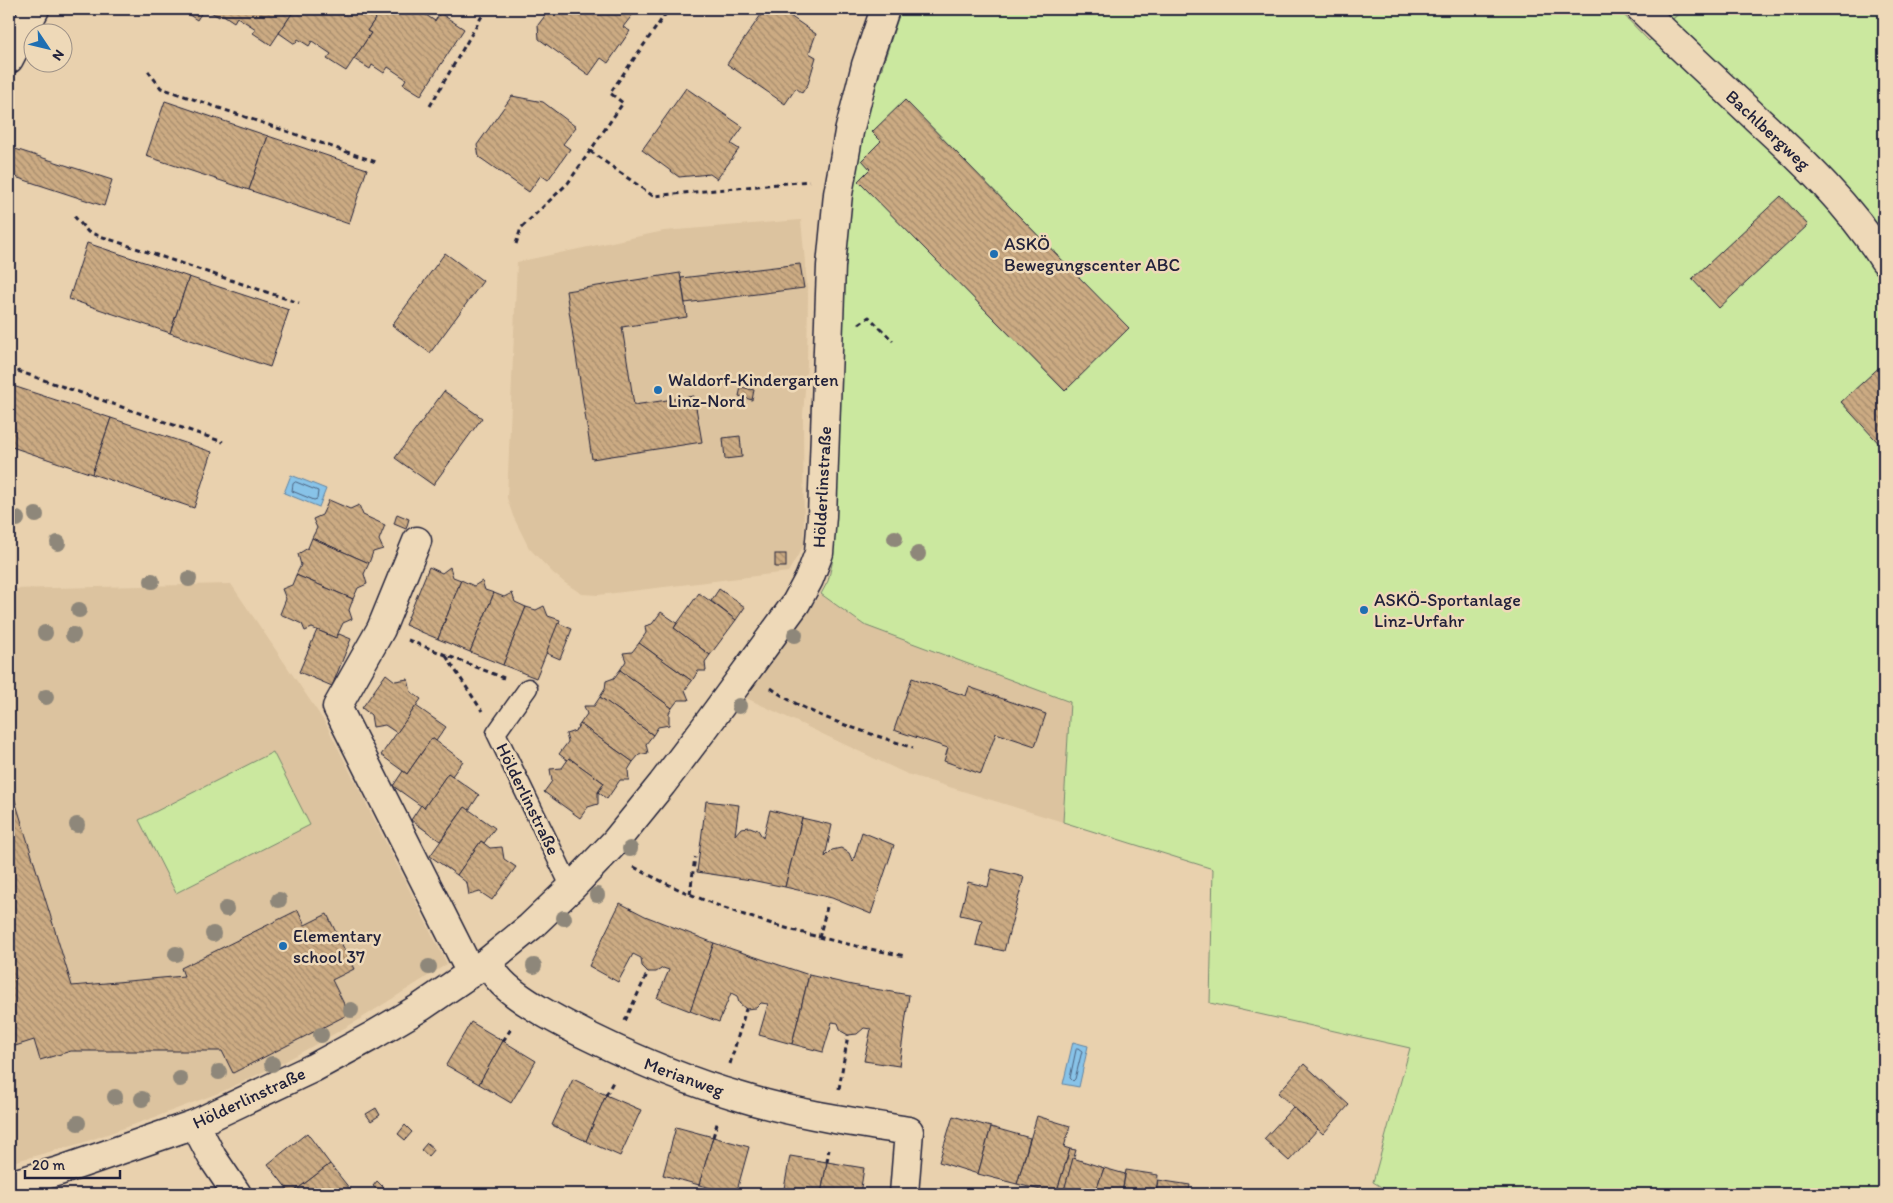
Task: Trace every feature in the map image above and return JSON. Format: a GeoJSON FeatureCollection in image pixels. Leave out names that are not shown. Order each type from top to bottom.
{"type":"FeatureCollection","features":[{"type":"Feature","properties":{"kind":"street"},"geometry":{"type":"LineString","coordinates":[[9,59],[35,9]]}},
{"type":"Feature","properties":{"kind":"street","name":"Hölderlinstraße"},"geometry":{"type":"LineString","coordinates":[[9,1185],[59,1172],[194,1124],[313,1068],[364,1041],[421,1007],[479,968],[530,927],[603,854],[662,784],[796,603],[809,579],[819,553],[823,508],[831,266],[838,194],[854,113],[866,65],[885,9]]}},
{"type":"Feature","properties":{"kind":"street","name":"Bachlbergweg"},"geometry":{"type":"LineString","coordinates":[[1641,9],[1800,158],[1860,224],[1884,260]]}},
{"type":"Feature","properties":{"kind":"street"},"geometry":{"type":"LineString","coordinates":[[417,541],[381,629],[336,707],[479,968]]}},
{"type":"Feature","properties":{"kind":"street","name":"Merianweg"},"geometry":{"type":"LineString","coordinates":[[479,968],[498,978],[513,993],[572,1028],[625,1054],[681,1078],[752,1100],[909,1132],[904,1194]]}},
{"type":"Feature","properties":{"kind":"street"},"geometry":{"type":"LineString","coordinates":[[194,1124],[212,1157],[237,1194]]}},
{"type":"Feature","properties":{"kind":"lane","name":"Hölderlinstraße"},"geometry":{"type":"LineString","coordinates":[[520,685],[496,733],[571,888]]}},
{"type":"Feature","properties":{"kind":"path"},"geometry":{"type":"LineString","coordinates":[[430,106],[486,9]]}},
{"type":"Feature","properties":{"kind":"path"},"geometry":{"type":"LineString","coordinates":[[516,244],[521,228],[568,183],[623,102],[610,93],[669,9]]}},
{"type":"Feature","properties":{"kind":"path"},"geometry":{"type":"LineString","coordinates":[[148,71],[161,88],[379,163]]}},
{"type":"Feature","properties":{"kind":"path"},"geometry":{"type":"LineString","coordinates":[[590,151],[653,196],[809,181]]}},
{"type":"Feature","properties":{"kind":"path"},"geometry":{"type":"LineString","coordinates":[[74,216],[88,232],[299,303]]}},
{"type":"Feature","properties":{"kind":"path"},"geometry":{"type":"LineString","coordinates":[[869,317],[893,341]]}},
{"type":"Feature","properties":{"kind":"path"},"geometry":{"type":"LineString","coordinates":[[9,368],[223,442]]}},
{"type":"Feature","properties":{"kind":"path"},"geometry":{"type":"LineString","coordinates":[[401,637],[520,685]]}},
{"type":"Feature","properties":{"kind":"path"},"geometry":{"type":"LineString","coordinates":[[446,655],[496,733]]}},
{"type":"Feature","properties":{"kind":"path"},"geometry":{"type":"LineString","coordinates":[[746,671],[788,701],[807,710],[913,748]]}},
{"type":"Feature","properties":{"kind":"path"},"geometry":{"type":"LineString","coordinates":[[603,854],[615,863],[632,866],[661,882],[750,917],[844,945],[905,956]]}},
{"type":"Feature","properties":{"kind":"path"},"geometry":{"type":"LineString","coordinates":[[690,894],[695,857]]}},
{"type":"Feature","properties":{"kind":"path"},"geometry":{"type":"LineString","coordinates":[[819,938],[828,903]]}},
{"type":"Feature","properties":{"kind":"path"},"geometry":{"type":"LineString","coordinates":[[623,1025],[648,972]]}},
{"type":"Feature","properties":{"kind":"path"},"geometry":{"type":"LineString","coordinates":[[729,1066],[746,1009]]}},
{"type":"Feature","properties":{"kind":"path"},"geometry":{"type":"LineString","coordinates":[[504,1041],[514,1025]]}},
{"type":"Feature","properties":{"kind":"path"},"geometry":{"type":"LineString","coordinates":[[839,1092],[848,1035]]}},
{"type":"Feature","properties":{"kind":"path"},"geometry":{"type":"LineString","coordinates":[[606,1094],[617,1074]]}},
{"type":"Feature","properties":{"kind":"path"},"geometry":{"type":"LineString","coordinates":[[713,1137],[718,1118]]}},
{"type":"Feature","properties":{"kind":"shaded area","name":"Waldorf-Kindergarten Linz-Nord"},"geometry":{"type":"Polygon","coordinates":[[[801,220],[808,294],[807,364],[803,415],[804,545],[788,572],[598,595],[582,594],[552,572],[529,548],[513,516],[507,498],[517,262],[664,231],[801,220]]]}},
{"type":"Feature","properties":{"kind":"shaded area"},"geometry":{"type":"Polygon","coordinates":[[[231,584],[326,724],[447,964],[357,1021],[284,1062],[221,1092],[82,1143],[9,1163],[9,589],[231,584]]]}},
{"type":"Feature","properties":{"kind":"shaded area"},"geometry":{"type":"Polygon","coordinates":[[[821,594],[864,625],[1070,702],[1063,822],[907,774],[742,696],[821,594]]]}},
{"type":"Feature","properties":{"kind":"green space","name":"ASKÖ-Sportanlage Linz-Urfahr"},"geometry":{"type":"Polygon","coordinates":[[[901,9],[1618,9],[1649,41],[1684,9],[1884,9],[1884,1194],[1393,1194],[1373,1182],[1410,1048],[1210,1003],[1213,869],[1063,822],[1070,702],[864,625],[821,594],[828,581],[832,564],[841,341],[849,215],[857,158],[871,102],[901,9]]]}},
{"type":"Feature","properties":{"kind":"green space"},"geometry":{"type":"Polygon","coordinates":[[[1656,9],[1684,9],[1670,21],[1656,9]]]}},
{"type":"Feature","properties":{"kind":"green space"},"geometry":{"type":"Polygon","coordinates":[[[273,752],[310,825],[176,893],[139,820],[273,752]]]}},
{"type":"Feature","properties":{"kind":"water"},"geometry":{"type":"Polygon","coordinates":[[[291,475],[326,489],[319,507],[284,493],[291,475]]]}},
{"type":"Feature","properties":{"kind":"water"},"geometry":{"type":"Polygon","coordinates":[[[1073,1042],[1088,1046],[1079,1087],[1063,1084],[1073,1042]]]}},
{"type":"Feature","properties":{"kind":"building"},"geometry":{"type":"Polygon","coordinates":[[[180,9],[204,9],[197,20],[180,9]]]}},
{"type":"Feature","properties":{"kind":"building"},"geometry":{"type":"Polygon","coordinates":[[[206,9],[295,9],[271,45],[253,33],[256,29],[237,17],[234,22],[222,14],[219,17],[206,9]]]}},
{"type":"Feature","properties":{"kind":"building"},"geometry":{"type":"Polygon","coordinates":[[[295,9],[382,9],[367,31],[371,33],[346,71],[327,59],[331,54],[312,41],[309,46],[298,39],[295,44],[279,33],[295,9]]]}},
{"type":"Feature","properties":{"kind":"building"},"geometry":{"type":"Polygon","coordinates":[[[382,9],[417,9],[435,21],[440,13],[464,29],[421,95],[403,84],[406,79],[388,67],[384,73],[372,65],[370,69],[354,59],[371,33],[367,31],[382,9]]]}},
{"type":"Feature","properties":{"kind":"building"},"geometry":{"type":"Polygon","coordinates":[[[550,9],[637,9],[623,27],[630,31],[608,63],[601,58],[589,75],[539,39],[538,25],[550,9]]]}},
{"type":"Feature","properties":{"kind":"building"},"geometry":{"type":"Polygon","coordinates":[[[765,9],[780,9],[816,34],[809,53],[816,57],[808,84],[802,93],[796,88],[785,104],[727,64],[765,9]]]}},
{"type":"Feature","properties":{"kind":"building"},"geometry":{"type":"Polygon","coordinates":[[[686,88],[743,127],[731,144],[739,149],[717,179],[710,174],[679,177],[642,150],[686,88]]]}},
{"type":"Feature","properties":{"kind":"building"},"geometry":{"type":"Polygon","coordinates":[[[512,96],[543,102],[576,127],[563,144],[570,149],[548,180],[541,175],[529,192],[479,157],[477,145],[512,96]]]}},
{"type":"Feature","properties":{"kind":"building","name":"ASKÖ Bewegungscenter ABC"},"geometry":{"type":"Polygon","coordinates":[[[905,100],[1129,328],[1065,391],[858,181],[870,169],[862,160],[881,141],[872,132],[905,100]]]}},
{"type":"Feature","properties":{"kind":"building"},"geometry":{"type":"Polygon","coordinates":[[[165,101],[268,136],[249,190],[146,156],[165,101]]]}},
{"type":"Feature","properties":{"kind":"building"},"geometry":{"type":"Polygon","coordinates":[[[268,136],[367,169],[349,224],[249,190],[268,136]]]}},
{"type":"Feature","properties":{"kind":"building"},"geometry":{"type":"Polygon","coordinates":[[[9,147],[112,180],[104,206],[9,175],[9,147]]]}},
{"type":"Feature","properties":{"kind":"building"},"geometry":{"type":"Polygon","coordinates":[[[1781,196],[1808,225],[1719,308],[1692,279],[1781,196]]]}},
{"type":"Feature","properties":{"kind":"building"},"geometry":{"type":"Polygon","coordinates":[[[87,243],[189,277],[170,333],[69,299],[87,243]]]}},
{"type":"Feature","properties":{"kind":"building"},"geometry":{"type":"Polygon","coordinates":[[[445,253],[483,281],[430,353],[392,325],[445,253]]]}},
{"type":"Feature","properties":{"kind":"building"},"geometry":{"type":"Polygon","coordinates":[[[800,264],[804,288],[685,303],[681,278],[800,264]]]}},
{"type":"Feature","properties":{"kind":"building"},"geometry":{"type":"Polygon","coordinates":[[[680,273],[687,317],[622,327],[634,405],[694,396],[702,442],[592,459],[566,291],[680,273]]]}},
{"type":"Feature","properties":{"kind":"building"},"geometry":{"type":"Polygon","coordinates":[[[189,277],[289,310],[270,367],[170,333],[189,277]]]}},
{"type":"Feature","properties":{"kind":"building"},"geometry":{"type":"Polygon","coordinates":[[[1884,363],[1884,449],[1841,402],[1884,363]]]}},
{"type":"Feature","properties":{"kind":"building"},"geometry":{"type":"Polygon","coordinates":[[[10,385],[111,418],[92,474],[9,446],[10,385]]]}},
{"type":"Feature","properties":{"kind":"building"},"geometry":{"type":"Polygon","coordinates":[[[741,387],[754,390],[752,400],[739,396],[741,387]]]}},
{"type":"Feature","properties":{"kind":"building"},"geometry":{"type":"Polygon","coordinates":[[[444,391],[482,418],[433,485],[395,458],[444,391]]]}},
{"type":"Feature","properties":{"kind":"building"},"geometry":{"type":"Polygon","coordinates":[[[111,418],[212,452],[194,508],[92,474],[111,418]]]}},
{"type":"Feature","properties":{"kind":"building"},"geometry":{"type":"Polygon","coordinates":[[[740,436],[742,457],[725,459],[723,438],[740,436]]]}},
{"type":"Feature","properties":{"kind":"building"},"geometry":{"type":"Polygon","coordinates":[[[329,500],[350,509],[359,505],[363,515],[385,525],[379,540],[383,549],[373,552],[369,563],[312,538],[317,528],[313,519],[322,515],[329,500]]]}},
{"type":"Feature","properties":{"kind":"building"},"geometry":{"type":"Polygon","coordinates":[[[397,514],[409,519],[406,529],[394,524],[397,514]]]}},
{"type":"Feature","properties":{"kind":"building"},"geometry":{"type":"Polygon","coordinates":[[[312,538],[369,563],[364,574],[367,584],[358,588],[353,599],[296,575],[301,565],[298,554],[308,548],[312,538]]]}},
{"type":"Feature","properties":{"kind":"building"},"geometry":{"type":"Polygon","coordinates":[[[775,554],[786,554],[786,567],[775,567],[775,554]]]}},
{"type":"Feature","properties":{"kind":"building"},"geometry":{"type":"Polygon","coordinates":[[[429,567],[442,573],[450,567],[453,577],[461,580],[438,639],[405,625],[429,567]]]}},
{"type":"Feature","properties":{"kind":"building"},"geometry":{"type":"Polygon","coordinates":[[[296,575],[353,599],[349,610],[352,619],[343,623],[336,638],[312,628],[305,631],[302,624],[280,614],[286,599],[282,589],[292,585],[296,575]]]}},
{"type":"Feature","properties":{"kind":"building"},"geometry":{"type":"Polygon","coordinates":[[[461,580],[474,586],[482,581],[485,590],[494,593],[470,652],[438,639],[461,580]]]}},
{"type":"Feature","properties":{"kind":"building"},"geometry":{"type":"Polygon","coordinates":[[[719,589],[745,607],[736,620],[711,601],[719,589]]]}},
{"type":"Feature","properties":{"kind":"building"},"geometry":{"type":"Polygon","coordinates":[[[494,593],[504,597],[512,593],[515,602],[526,607],[503,665],[470,652],[494,593]]]}},
{"type":"Feature","properties":{"kind":"building"},"geometry":{"type":"Polygon","coordinates":[[[699,593],[736,620],[710,655],[674,628],[699,593]]]}},
{"type":"Feature","properties":{"kind":"building"},"geometry":{"type":"Polygon","coordinates":[[[544,606],[548,616],[560,620],[536,678],[503,665],[526,607],[536,610],[544,606]]]}},
{"type":"Feature","properties":{"kind":"building"},"geometry":{"type":"Polygon","coordinates":[[[661,612],[677,623],[674,628],[710,655],[705,662],[706,671],[698,671],[692,681],[639,643],[646,633],[645,626],[652,624],[661,612]]]}},
{"type":"Feature","properties":{"kind":"building"},"geometry":{"type":"Polygon","coordinates":[[[558,623],[572,629],[560,659],[546,653],[558,623]]]}},
{"type":"Feature","properties":{"kind":"building"},"geometry":{"type":"Polygon","coordinates":[[[317,630],[336,638],[339,634],[351,639],[332,686],[299,672],[317,630]]]}},
{"type":"Feature","properties":{"kind":"building"},"geometry":{"type":"Polygon","coordinates":[[[639,643],[692,681],[685,690],[689,700],[678,700],[672,708],[620,670],[626,661],[623,653],[632,652],[639,643]]]}},
{"type":"Feature","properties":{"kind":"building"},"geometry":{"type":"Polygon","coordinates":[[[620,670],[672,708],[669,713],[669,725],[658,727],[653,735],[600,697],[605,689],[606,681],[614,678],[620,670]]]}},
{"type":"Feature","properties":{"kind":"building"},"geometry":{"type":"Polygon","coordinates":[[[386,674],[395,681],[408,679],[411,692],[421,699],[397,733],[385,725],[373,727],[371,715],[362,708],[386,674]]]}},
{"type":"Feature","properties":{"kind":"building"},"geometry":{"type":"Polygon","coordinates":[[[912,678],[966,696],[969,687],[1046,714],[1035,746],[996,733],[981,774],[944,761],[948,748],[894,730],[912,678]]]}},
{"type":"Feature","properties":{"kind":"building"},"geometry":{"type":"Polygon","coordinates":[[[600,697],[653,735],[646,744],[648,753],[639,755],[633,762],[580,724],[587,714],[584,706],[594,706],[600,697]]]}},
{"type":"Feature","properties":{"kind":"building"},"geometry":{"type":"Polygon","coordinates":[[[416,706],[446,727],[436,741],[432,738],[407,774],[381,755],[416,706]]]}},
{"type":"Feature","properties":{"kind":"building"},"geometry":{"type":"Polygon","coordinates":[[[580,724],[633,762],[628,770],[629,780],[620,780],[607,799],[598,792],[604,783],[569,758],[567,760],[559,754],[568,742],[566,734],[575,731],[580,724]]]}},
{"type":"Feature","properties":{"kind":"building"},"geometry":{"type":"Polygon","coordinates":[[[432,738],[463,761],[452,776],[448,773],[424,808],[393,786],[403,771],[407,774],[432,738]]]}},
{"type":"Feature","properties":{"kind":"building"},"geometry":{"type":"Polygon","coordinates":[[[569,758],[604,783],[598,792],[598,804],[588,807],[580,818],[544,792],[552,781],[550,769],[562,768],[569,758]]]}},
{"type":"Feature","properties":{"kind":"building"},"geometry":{"type":"Polygon","coordinates":[[[448,773],[479,795],[469,810],[465,807],[440,841],[411,820],[421,805],[424,808],[448,773]]]}},
{"type":"Feature","properties":{"kind":"building","name":"Elementary school 37"},"geometry":{"type":"Polygon","coordinates":[[[9,781],[72,986],[184,976],[181,968],[298,910],[305,925],[327,914],[354,969],[332,980],[349,1014],[233,1073],[222,1051],[71,1051],[40,1060],[34,1040],[9,1048],[9,781]]]}},
{"type":"Feature","properties":{"kind":"building"},"geometry":{"type":"Polygon","coordinates":[[[706,801],[739,805],[735,835],[741,828],[750,827],[758,830],[763,838],[770,810],[802,818],[785,887],[697,872],[706,801]]]}},
{"type":"Feature","properties":{"kind":"building"},"geometry":{"type":"Polygon","coordinates":[[[465,807],[495,828],[484,843],[481,841],[457,875],[430,856],[465,807]]]}},
{"type":"Feature","properties":{"kind":"building"},"geometry":{"type":"Polygon","coordinates":[[[802,818],[832,825],[825,857],[832,850],[841,848],[849,853],[853,862],[862,832],[894,845],[871,914],[832,898],[785,887],[802,818]]]}},
{"type":"Feature","properties":{"kind":"building"},"geometry":{"type":"Polygon","coordinates":[[[481,841],[490,848],[502,847],[504,859],[516,867],[492,900],[480,892],[469,895],[467,883],[457,875],[481,841]]]}},
{"type":"Feature","properties":{"kind":"building"},"geometry":{"type":"Polygon","coordinates":[[[992,869],[1024,877],[1004,951],[976,945],[982,920],[960,915],[968,882],[988,887],[992,869]]]}},
{"type":"Feature","properties":{"kind":"building"},"geometry":{"type":"Polygon","coordinates":[[[620,903],[645,916],[714,943],[690,1011],[657,998],[669,970],[663,968],[656,972],[648,972],[642,966],[641,958],[633,954],[618,982],[589,966],[620,903]]]}},
{"type":"Feature","properties":{"kind":"building"},"geometry":{"type":"Polygon","coordinates":[[[714,943],[809,975],[792,1044],[759,1035],[768,1004],[761,1003],[756,1008],[746,1009],[739,1003],[737,996],[731,993],[719,1022],[690,1011],[714,943]]]}},
{"type":"Feature","properties":{"kind":"building"},"geometry":{"type":"Polygon","coordinates":[[[809,975],[909,995],[899,1066],[864,1061],[871,1029],[864,1028],[857,1034],[848,1035],[841,1031],[838,1023],[832,1022],[823,1052],[792,1044],[809,975]]]}},
{"type":"Feature","properties":{"kind":"building"},"geometry":{"type":"Polygon","coordinates":[[[471,1022],[503,1041],[479,1084],[446,1065],[471,1022]]]}},
{"type":"Feature","properties":{"kind":"building"},"geometry":{"type":"Polygon","coordinates":[[[503,1041],[536,1061],[511,1103],[479,1084],[503,1041]]]}},
{"type":"Feature","properties":{"kind":"building"},"geometry":{"type":"Polygon","coordinates":[[[1304,1064],[1349,1105],[1323,1134],[1278,1093],[1304,1064]]]}},
{"type":"Feature","properties":{"kind":"building"},"geometry":{"type":"Polygon","coordinates":[[[573,1079],[606,1095],[586,1141],[552,1125],[573,1079]]]}},
{"type":"Feature","properties":{"kind":"building"},"geometry":{"type":"Polygon","coordinates":[[[606,1095],[641,1110],[620,1156],[586,1141],[606,1095]]]}},
{"type":"Feature","properties":{"kind":"building"},"geometry":{"type":"Polygon","coordinates":[[[1293,1107],[1318,1129],[1289,1161],[1264,1139],[1293,1107]]]}},
{"type":"Feature","properties":{"kind":"building"},"geometry":{"type":"Polygon","coordinates":[[[376,1108],[380,1115],[371,1121],[366,1114],[376,1108]]]}},
{"type":"Feature","properties":{"kind":"building"},"geometry":{"type":"Polygon","coordinates":[[[953,1116],[991,1127],[978,1174],[939,1162],[953,1116]]]}},
{"type":"Feature","properties":{"kind":"building"},"geometry":{"type":"Polygon","coordinates":[[[1037,1116],[1070,1126],[1064,1147],[1070,1149],[1056,1194],[1017,1184],[1037,1116]]]}},
{"type":"Feature","properties":{"kind":"building"},"geometry":{"type":"Polygon","coordinates":[[[405,1125],[412,1132],[405,1140],[398,1134],[405,1125]]]}},
{"type":"Feature","properties":{"kind":"building"},"geometry":{"type":"Polygon","coordinates":[[[676,1127],[713,1137],[699,1185],[663,1175],[676,1127]]]}},
{"type":"Feature","properties":{"kind":"building"},"geometry":{"type":"Polygon","coordinates":[[[991,1127],[1030,1138],[1017,1184],[978,1174],[991,1127]]]}},
{"type":"Feature","properties":{"kind":"building"},"geometry":{"type":"Polygon","coordinates":[[[307,1133],[330,1164],[291,1194],[268,1164],[307,1133]]]}},
{"type":"Feature","properties":{"kind":"building"},"geometry":{"type":"Polygon","coordinates":[[[713,1137],[749,1147],[736,1194],[699,1185],[713,1137]]]}},
{"type":"Feature","properties":{"kind":"building"},"geometry":{"type":"Polygon","coordinates":[[[427,1143],[434,1149],[428,1156],[421,1150],[427,1143]]]}},
{"type":"Feature","properties":{"kind":"building"},"geometry":{"type":"Polygon","coordinates":[[[1070,1149],[1076,1150],[1063,1194],[1056,1194],[1070,1149]]]}},
{"type":"Feature","properties":{"kind":"building"},"geometry":{"type":"Polygon","coordinates":[[[790,1156],[827,1162],[821,1194],[783,1194],[790,1156]]]}},
{"type":"Feature","properties":{"kind":"building"},"geometry":{"type":"Polygon","coordinates":[[[1073,1158],[1104,1168],[1095,1194],[1063,1194],[1073,1158]]]}},
{"type":"Feature","properties":{"kind":"building"},"geometry":{"type":"Polygon","coordinates":[[[827,1162],[864,1168],[860,1194],[821,1194],[827,1162]]]}},
{"type":"Feature","properties":{"kind":"building"},"geometry":{"type":"Polygon","coordinates":[[[330,1164],[354,1194],[291,1194],[330,1164]]]}},
{"type":"Feature","properties":{"kind":"building"},"geometry":{"type":"Polygon","coordinates":[[[1104,1168],[1125,1174],[1122,1194],[1095,1194],[1104,1168]]]}},
{"type":"Feature","properties":{"kind":"building"},"geometry":{"type":"Polygon","coordinates":[[[1126,1170],[1158,1175],[1156,1194],[1122,1194],[1126,1170]]]}},
{"type":"Feature","properties":{"kind":"building"},"geometry":{"type":"Polygon","coordinates":[[[1158,1180],[1190,1185],[1188,1194],[1156,1194],[1158,1180]]]}},
{"type":"Feature","properties":{"kind":"building"},"geometry":{"type":"Polygon","coordinates":[[[377,1181],[385,1189],[381,1193],[373,1186],[377,1181]]]}},
{"type":"Feature","properties":{"kind":"building"},"geometry":{"type":"Polygon","coordinates":[[[176,1189],[180,1194],[170,1194],[176,1189]]]}},
{"type":"Feature","properties":{"kind":"building"},"geometry":{"type":"Polygon","coordinates":[[[1189,1190],[1216,1194],[1188,1194],[1189,1190]]]}},
{"type":"Feature","properties":{"kind":"place","name":"ASKÖ Bewegungscenter ABC"},"geometry":{"type":"Point","coordinates":[994,254]}},
{"type":"Feature","properties":{"kind":"place","name":"Waldorf-Kindergarten Linz-Nord"},"geometry":{"type":"Point","coordinates":[658,390]}},
{"type":"Feature","properties":{"kind":"place","name":"ASKÖ-Sportanlage Linz-Urfahr"},"geometry":{"type":"Point","coordinates":[1364,610]}},
{"type":"Feature","properties":{"kind":"place","name":"Elementary school 37"},"geometry":{"type":"Point","coordinates":[283,946]}}]}
